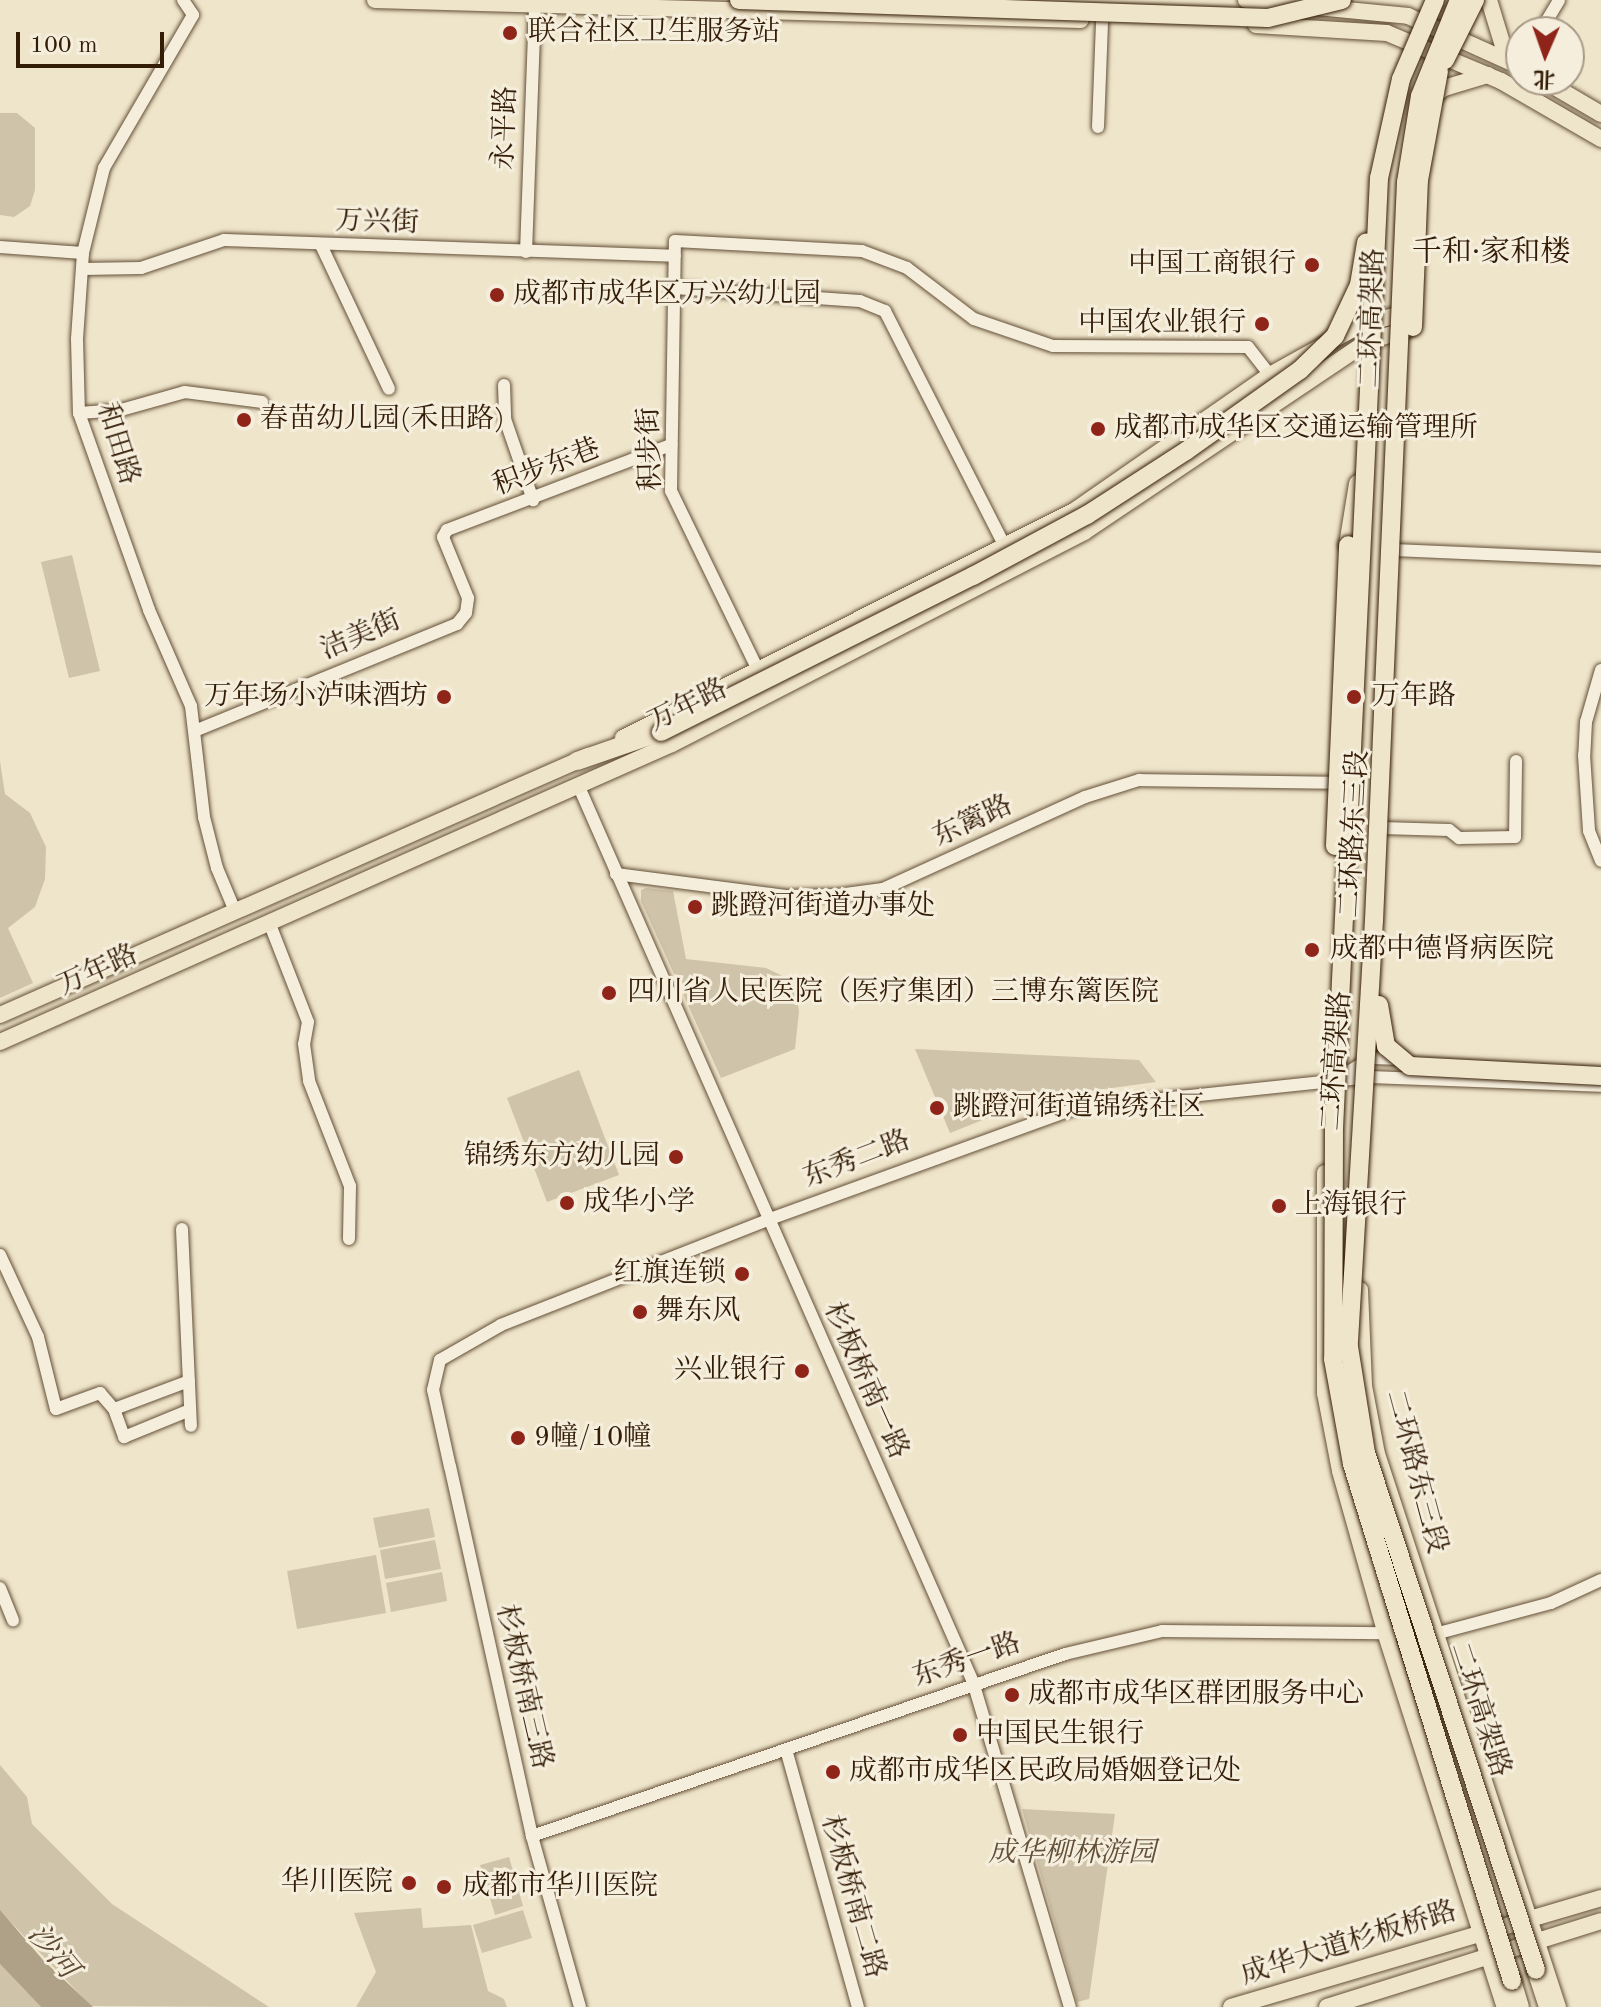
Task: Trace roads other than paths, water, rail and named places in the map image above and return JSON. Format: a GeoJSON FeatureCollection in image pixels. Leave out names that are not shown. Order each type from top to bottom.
{"type":"FeatureCollection","features":[{"type":"Feature","properties":{"kind":"highway"},"geometry":{"type":"LineString","coordinates":[[739,0],[1268,18],[1294,16],[1342,0]]}},
{"type":"Feature","properties":{"kind":"highway","name":"二环高架路"},"geometry":{"type":"LineString","coordinates":[[1435,0],[1401,79],[1379,178],[1332,1091],[1330,1246],[1333,1359],[1343,1422],[1520,2007]]}},
{"type":"Feature","properties":{"kind":"highway"},"geometry":{"type":"LineString","coordinates":[[1394,505],[1406,439],[1419,180],[1446,17],[1442,0]]}},
{"type":"Feature","properties":{"kind":"highway","name":"二环高架路"},"geometry":{"type":"LineString","coordinates":[[1459,0],[1431,61],[1412,134],[1351,1377],[1366,1453],[1548,2007]]}},
{"type":"Feature","properties":{"kind":"highway"},"geometry":{"type":"LineString","coordinates":[[1438,78],[1475,0]]}},
{"type":"Feature","properties":{"kind":"highway"},"geometry":{"type":"LineString","coordinates":[[577,761],[661,732],[1087,515],[1300,370],[1335,336],[1359,285],[1379,178]]}},
{"type":"Feature","properties":{"kind":"highway"},"geometry":{"type":"LineString","coordinates":[[1332,1091],[1327,1035],[1348,545],[1362,462]]}},
{"type":"Feature","properties":{"kind":"highway"},"geometry":{"type":"LineString","coordinates":[[1374,920],[1380,1026],[1395,1057],[1430,1071],[1601,1076]]}},
{"type":"Feature","properties":{"kind":"main road"},"geometry":{"type":"LineString","coordinates":[[375,0],[535,7],[1341,27],[1411,41],[1439,53],[1488,75],[1601,139]]}},
{"type":"Feature","properties":{"kind":"main road"},"geometry":{"type":"LineString","coordinates":[[1246,0],[1314,2],[1381,10],[1422,21],[1505,59]]}},
{"type":"Feature","properties":{"kind":"main road","name":"二环路东三段"},"geometry":{"type":"LineString","coordinates":[[1435,0],[1411,41],[1376,165],[1349,783],[1322,1278],[1325,1393],[1340,1471],[1386,1635],[1505,2007]]}},
{"type":"Feature","properties":{"kind":"main road","name":"二环路东三段"},"geometry":{"type":"LineString","coordinates":[[1465,0],[1439,53],[1420,114],[1411,176],[1360,1281],[1364,1386],[1377,1454],[1558,2007]]}},
{"type":"Feature","properties":{"kind":"main road"},"geometry":{"type":"LineString","coordinates":[[1489,0],[1505,37]]}},
{"type":"Feature","properties":{"kind":"main road"},"geometry":{"type":"LineString","coordinates":[[1420,114],[1444,88],[1488,75]]}},
{"type":"Feature","properties":{"kind":"main road"},"geometry":{"type":"LineString","coordinates":[[1570,96],[1601,114]]}},
{"type":"Feature","properties":{"kind":"main road","name":"万年路"},"geometry":{"type":"LineString","coordinates":[[0,1015],[577,761],[1005,547],[1135,472],[1270,375],[1369,321],[1406,321]]}},
{"type":"Feature","properties":{"kind":"main road","name":"万年路"},"geometry":{"type":"LineString","coordinates":[[0,1042],[579,787],[958,599],[1084,532],[1368,341],[1406,321]]}},
{"type":"Feature","properties":{"kind":"main road"},"geometry":{"type":"LineString","coordinates":[[946,576],[957,574],[967,581],[966,592],[958,599]]}},
{"type":"Feature","properties":{"kind":"main road","name":"成华大道杉板桥路"},"geometry":{"type":"LineString","coordinates":[[1231,2007],[1601,1898]]}},
{"type":"Feature","properties":{"kind":"main road","name":"成华大道杉板桥路"},"geometry":{"type":"LineString","coordinates":[[1327,2007],[1601,1921]]}},
{"type":"Feature","properties":{"kind":"street","name":"和田路"},"geometry":{"type":"LineString","coordinates":[[183,0],[193,15],[104,168],[83,253],[79,413],[197,730],[204,817],[217,868],[235,911]]}},
{"type":"Feature","properties":{"kind":"street"},"geometry":{"type":"LineString","coordinates":[[999,0],[1006,19]]}},
{"type":"Feature","properties":{"kind":"street"},"geometry":{"type":"LineString","coordinates":[[1006,19],[1016,0]]}},
{"type":"Feature","properties":{"kind":"street","name":"永平路"},"geometry":{"type":"LineString","coordinates":[[526,252],[535,7]]}},
{"type":"Feature","properties":{"kind":"street"},"geometry":{"type":"LineString","coordinates":[[1098,127],[1102,21]]}},
{"type":"Feature","properties":{"kind":"street","name":"万兴街"},"geometry":{"type":"LineString","coordinates":[[82,269],[141,268],[224,240],[675,256]]}},
{"type":"Feature","properties":{"kind":"street"},"geometry":{"type":"LineString","coordinates":[[675,256],[675,241],[862,251],[907,268],[974,319],[1053,346],[1248,347],[1270,375]]}},
{"type":"Feature","properties":{"kind":"street"},"geometry":{"type":"LineString","coordinates":[[321,245],[389,389]]}},
{"type":"Feature","properties":{"kind":"street"},"geometry":{"type":"LineString","coordinates":[[0,247],[83,253]]}},
{"type":"Feature","properties":{"kind":"street","name":"积步街"},"geometry":{"type":"LineString","coordinates":[[675,256],[671,491],[758,670]]}},
{"type":"Feature","properties":{"kind":"street"},"geometry":{"type":"LineString","coordinates":[[675,288],[860,301],[885,311],[1005,547]]}},
{"type":"Feature","properties":{"kind":"street"},"geometry":{"type":"LineString","coordinates":[[504,385],[505,419],[533,500]]}},
{"type":"Feature","properties":{"kind":"street"},"geometry":{"type":"LineString","coordinates":[[79,413],[121,410],[185,392],[262,402]]}},
{"type":"Feature","properties":{"kind":"street","name":"积步东巷"},"geometry":{"type":"LineString","coordinates":[[443,537],[447,530],[533,500],[671,445]]}},
{"type":"Feature","properties":{"kind":"street","name":"洁美街"},"geometry":{"type":"LineString","coordinates":[[197,730],[457,624],[466,613],[468,598],[443,537]]}},
{"type":"Feature","properties":{"kind":"street"},"geometry":{"type":"LineString","coordinates":[[1394,550],[1601,559]]}},
{"type":"Feature","properties":{"kind":"street"},"geometry":{"type":"LineString","coordinates":[[1601,670],[1586,722],[1584,755],[1589,831],[1601,861]]}},
{"type":"Feature","properties":{"kind":"street"},"geometry":{"type":"LineString","coordinates":[[1382,828],[1449,830],[1459,838],[1515,837],[1516,761]]}},
{"type":"Feature","properties":{"kind":"street","name":"东篱路"},"geometry":{"type":"LineString","coordinates":[[616,874],[771,894],[838,895],[883,889],[1085,797],[1139,780],[1349,783]]}},
{"type":"Feature","properties":{"kind":"street","name":"杉板桥南一路"},"geometry":{"type":"LineString","coordinates":[[579,787],[973,1682],[1070,2007]]}},
{"type":"Feature","properties":{"kind":"street"},"geometry":{"type":"LineString","coordinates":[[269,922],[308,1022],[304,1044],[309,1081],[350,1186],[349,1239]]}},
{"type":"Feature","properties":{"kind":"street"},"geometry":{"type":"LineString","coordinates":[[1332,1091],[1371,1058],[1601,1067]]}},
{"type":"Feature","properties":{"kind":"street","name":"东秀二路"},"geometry":{"type":"LineString","coordinates":[[434,1374],[440,1360],[456,1347],[501,1325],[767,1220],[1076,1108],[1129,1098],[1332,1091],[1370,1077],[1601,1086]]}},
{"type":"Feature","properties":{"kind":"street"},"geometry":{"type":"LineString","coordinates":[[182,1229],[191,1426]]}},
{"type":"Feature","properties":{"kind":"street"},"geometry":{"type":"LineString","coordinates":[[0,1255],[38,1337],[56,1409],[100,1393],[114,1409],[124,1437],[190,1410]]}},
{"type":"Feature","properties":{"kind":"street","name":"杉板桥南三路"},"geometry":{"type":"LineString","coordinates":[[434,1374],[436,1406],[532,1836],[580,2007]]}},
{"type":"Feature","properties":{"kind":"street"},"geometry":{"type":"LineString","coordinates":[[114,1409],[189,1381]]}},
{"type":"Feature","properties":{"kind":"street","name":"东秀一路"},"geometry":{"type":"LineString","coordinates":[[532,1836],[787,1753],[973,1682],[1162,1631],[1435,1634],[1551,1603],[1601,1580]]}},
{"type":"Feature","properties":{"kind":"street"},"geometry":{"type":"LineString","coordinates":[[0,1588],[13,1621]]}},
{"type":"Feature","properties":{"kind":"street","name":"杉板桥南二路"},"geometry":{"type":"LineString","coordinates":[[787,1753],[858,2007]]}},
{"type":"Feature","properties":{"kind":"place","name":"联合社区卫生服务站"},"geometry":{"type":"Point","coordinates":[510,33]}},
{"type":"Feature","properties":{"kind":"place","name":"中国工商银行"},"geometry":{"type":"Point","coordinates":[1312,265]}},
{"type":"Feature","properties":{"kind":"place","name":"成都市成华区万兴幼儿园"},"geometry":{"type":"Point","coordinates":[497,295]}},
{"type":"Feature","properties":{"kind":"place","name":"中国农业银行"},"geometry":{"type":"Point","coordinates":[1262,324]}},
{"type":"Feature","properties":{"kind":"place","name":"春苗幼儿园(禾田路)"},"geometry":{"type":"Point","coordinates":[244,420]}},
{"type":"Feature","properties":{"kind":"place","name":"成都市成华区交通运输管理所"},"geometry":{"type":"Point","coordinates":[1098,429]}},
{"type":"Feature","properties":{"kind":"place","name":"万年场小泸味酒坊"},"geometry":{"type":"Point","coordinates":[444,697]}},
{"type":"Feature","properties":{"kind":"place","name":"万年路"},"geometry":{"type":"Point","coordinates":[1354,697]}},
{"type":"Feature","properties":{"kind":"place","name":"跳蹬河街道办事处"},"geometry":{"type":"Point","coordinates":[695,907]}},
{"type":"Feature","properties":{"kind":"place","name":"成都中德肾病医院"},"geometry":{"type":"Point","coordinates":[1312,950]}},
{"type":"Feature","properties":{"kind":"place","name":"四川省人民医院（医疗集团）三博东篱医院"},"geometry":{"type":"Point","coordinates":[609,993]}},
{"type":"Feature","properties":{"kind":"place","name":"跳蹬河街道锦绣社区"},"geometry":{"type":"Point","coordinates":[937,1108]}},
{"type":"Feature","properties":{"kind":"place","name":"锦绣东方幼儿园"},"geometry":{"type":"Point","coordinates":[676,1157]}},
{"type":"Feature","properties":{"kind":"place","name":"成华小学"},"geometry":{"type":"Point","coordinates":[567,1203]}},
{"type":"Feature","properties":{"kind":"place","name":"上海银行"},"geometry":{"type":"Point","coordinates":[1279,1206]}},
{"type":"Feature","properties":{"kind":"place","name":"红旗连锁"},"geometry":{"type":"Point","coordinates":[742,1274]}},
{"type":"Feature","properties":{"kind":"place","name":"舞东风"},"geometry":{"type":"Point","coordinates":[640,1312]}},
{"type":"Feature","properties":{"kind":"place","name":"兴业银行"},"geometry":{"type":"Point","coordinates":[802,1371]}},
{"type":"Feature","properties":{"kind":"place","name":"9幢/10幢"},"geometry":{"type":"Point","coordinates":[518,1438]}},
{"type":"Feature","properties":{"kind":"place","name":"成都市成华区群团服务中心"},"geometry":{"type":"Point","coordinates":[1012,1695]}},
{"type":"Feature","properties":{"kind":"place","name":"中国民生银行"},"geometry":{"type":"Point","coordinates":[960,1735]}},
{"type":"Feature","properties":{"kind":"place","name":"成都市成华区民政局婚姻登记处"},"geometry":{"type":"Point","coordinates":[833,1772]}},
{"type":"Feature","properties":{"kind":"place","name":"华川医院"},"geometry":{"type":"Point","coordinates":[409,1883]}},
{"type":"Feature","properties":{"kind":"place","name":"成都市华川医院"},"geometry":{"type":"Point","coordinates":[444,1887]}},
{"type":"Feature","properties":{"kind":"district","name":"千和·家和楼"},"geometry":{"type":"Point","coordinates":[1491,253]}},
{"type":"Feature","properties":{"kind":"park label","name":"成华柳林游园"},"geometry":{"type":"Point","coordinates":[1072,1854]}},
{"type":"Feature","properties":{"kind":"water label","name":"沙河"},"geometry":{"type":"Point","coordinates":[52,1952]}}]}
